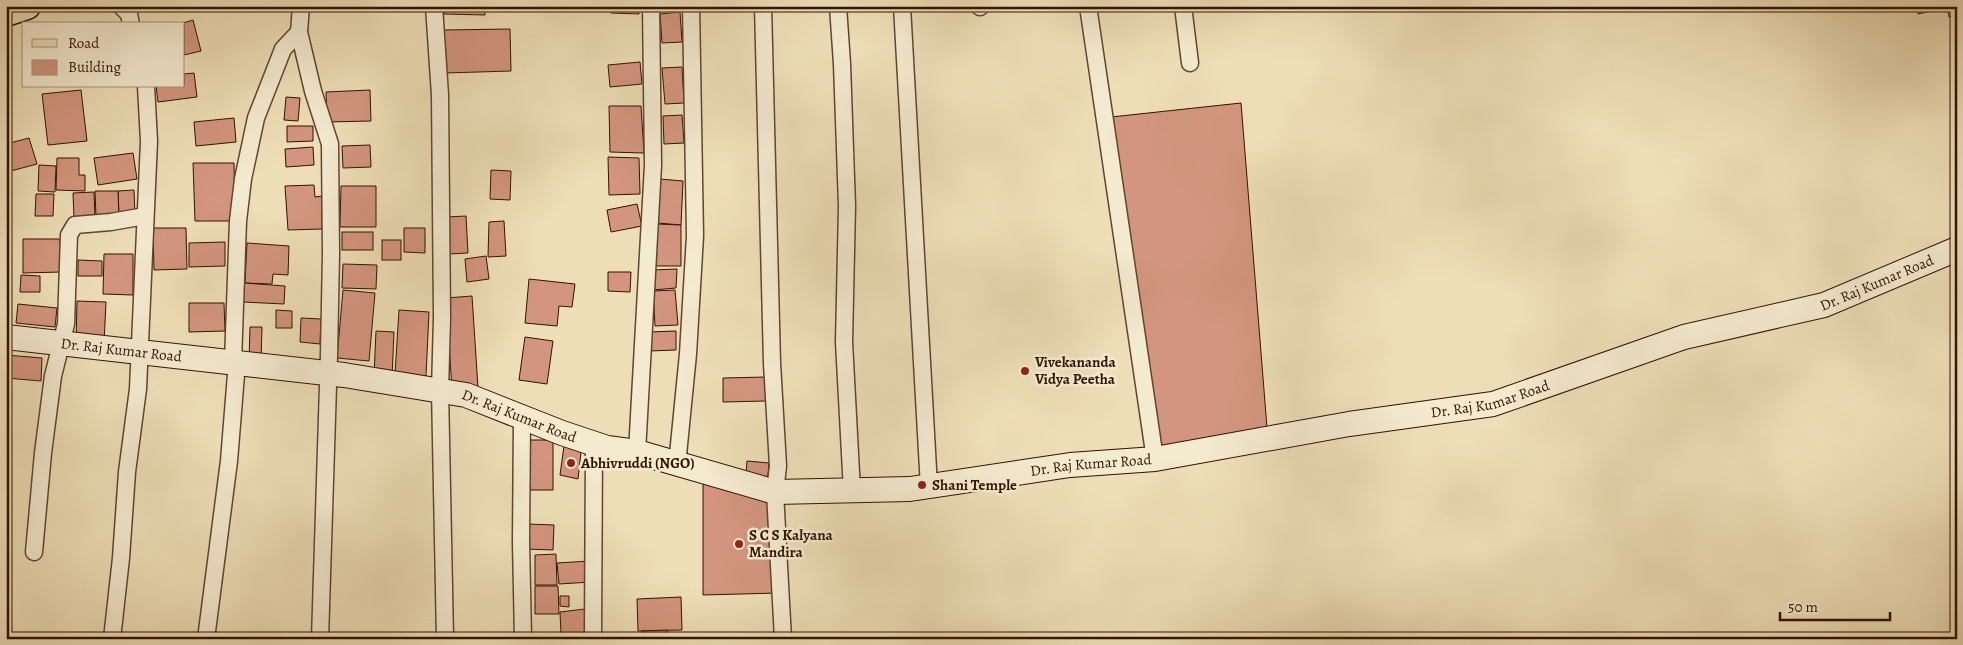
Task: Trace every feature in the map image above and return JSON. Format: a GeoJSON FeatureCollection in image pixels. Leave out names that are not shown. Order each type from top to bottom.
{"type":"FeatureCollection","features":[{"type":"Feature","properties":{"kind":"main road"},"geometry":{"type":"LineString","coordinates":[[6,13],[26,6]]}},
{"type":"Feature","properties":{"kind":"street"},"geometry":{"type":"LineString","coordinates":[[121,6],[129,14],[131,22]]}},
{"type":"Feature","properties":{"kind":"street"},"geometry":{"type":"LineString","coordinates":[[301,6],[299,32],[313,91],[330,144],[331,254],[320,639]]}},
{"type":"Feature","properties":{"kind":"street"},"geometry":{"type":"LineString","coordinates":[[434,6],[440,95],[442,318],[440,390],[445,639]]}},
{"type":"Feature","properties":{"kind":"street"},"geometry":{"type":"LineString","coordinates":[[637,452],[653,165],[651,6]]}},
{"type":"Feature","properties":{"kind":"street"},"geometry":{"type":"LineString","coordinates":[[677,464],[688,354],[695,236],[691,6]]}},
{"type":"Feature","properties":{"kind":"street"},"geometry":{"type":"LineString","coordinates":[[763,6],[772,363],[778,466],[775,492],[783,639]]}},
{"type":"Feature","properties":{"kind":"street"},"geometry":{"type":"LineString","coordinates":[[838,6],[847,206],[844,342],[852,491]]}},
{"type":"Feature","properties":{"kind":"street"},"geometry":{"type":"LineString","coordinates":[[902,6],[929,487]]}},
{"type":"Feature","properties":{"kind":"street"},"geometry":{"type":"LineString","coordinates":[[1088,6],[1155,459]]}},
{"type":"Feature","properties":{"kind":"street"},"geometry":{"type":"LineString","coordinates":[[1183,6],[1190,62]]}},
{"type":"Feature","properties":{"kind":"street"},"geometry":{"type":"LineString","coordinates":[[206,639],[229,461],[235,362],[238,220],[243,179],[256,118],[283,49],[299,32]]}},
{"type":"Feature","properties":{"kind":"street"},"geometry":{"type":"LineString","coordinates":[[112,639],[121,558],[127,472],[138,390],[149,141],[146,88]]}},
{"type":"Feature","properties":{"kind":"street"},"geometry":{"type":"LineString","coordinates":[[34,552],[44,444],[53,376],[66,324],[69,235],[75,225],[111,222],[145,216]]}},
{"type":"Feature","properties":{"kind":"street","name":"Dr. Raj Kumar Road"},"geometry":{"type":"LineString","coordinates":[[6,337],[328,373],[440,390],[466,395],[607,448],[637,452],[775,492],[852,491],[929,487],[1070,465],[1155,459],[1349,424],[1493,404],[1684,338],[1824,304],[1957,249]]}},
{"type":"Feature","properties":{"kind":"street"},"geometry":{"type":"LineString","coordinates":[[522,417],[523,639]]}},
{"type":"Feature","properties":{"kind":"street"},"geometry":{"type":"LineString","coordinates":[[593,639],[594,444]]}},
{"type":"Feature","properties":{"kind":"building"},"geometry":{"type":"Polygon","coordinates":[[[444,6],[485,6],[485,15],[444,14],[444,6]]]}},
{"type":"Feature","properties":{"kind":"building"},"geometry":{"type":"Polygon","coordinates":[[[611,6],[639,6],[639,14],[611,13],[611,6]]]}},
{"type":"Feature","properties":{"kind":"building"},"geometry":{"type":"Polygon","coordinates":[[[1916,6],[1938,6],[1938,10],[1918,14],[1916,6]]]}},
{"type":"Feature","properties":{"kind":"building"},"geometry":{"type":"Polygon","coordinates":[[[1947,6],[1957,6],[1957,16],[1949,17],[1947,6]]]}},
{"type":"Feature","properties":{"kind":"building"},"geometry":{"type":"Polygon","coordinates":[[[680,12],[682,42],[662,43],[660,14],[680,12]]]}},
{"type":"Feature","properties":{"kind":"building"},"geometry":{"type":"Polygon","coordinates":[[[193,20],[201,51],[185,55],[185,22],[193,20]]]}},
{"type":"Feature","properties":{"kind":"building"},"geometry":{"type":"Polygon","coordinates":[[[510,29],[511,71],[445,73],[444,30],[510,29]]]}},
{"type":"Feature","properties":{"kind":"building"},"geometry":{"type":"Polygon","coordinates":[[[640,62],[642,84],[610,87],[608,65],[640,62]]]}},
{"type":"Feature","properties":{"kind":"building"},"geometry":{"type":"Polygon","coordinates":[[[682,67],[684,103],[665,104],[662,68],[682,67]]]}},
{"type":"Feature","properties":{"kind":"building"},"geometry":{"type":"Polygon","coordinates":[[[194,73],[197,97],[158,102],[156,88],[185,88],[185,74],[194,73]]]}},
{"type":"Feature","properties":{"kind":"building"},"geometry":{"type":"Polygon","coordinates":[[[81,90],[87,141],[48,145],[42,94],[81,90]]]}},
{"type":"Feature","properties":{"kind":"building"},"geometry":{"type":"Polygon","coordinates":[[[370,90],[371,121],[327,122],[326,92],[370,90]]]}},
{"type":"Feature","properties":{"kind":"building"},"geometry":{"type":"Polygon","coordinates":[[[286,97],[300,98],[298,121],[284,120],[286,97]]]}},
{"type":"Feature","properties":{"kind":"building"},"geometry":{"type":"Polygon","coordinates":[[[1241,103],[1268,440],[1155,459],[1102,118],[1241,103]]]}},
{"type":"Feature","properties":{"kind":"building"},"geometry":{"type":"Polygon","coordinates":[[[609,106],[641,106],[644,153],[610,152],[609,106]]]}},
{"type":"Feature","properties":{"kind":"building"},"geometry":{"type":"Polygon","coordinates":[[[682,115],[684,143],[664,144],[663,116],[682,115]]]}},
{"type":"Feature","properties":{"kind":"building"},"geometry":{"type":"Polygon","coordinates":[[[234,118],[236,142],[196,146],[194,122],[234,118]]]}},
{"type":"Feature","properties":{"kind":"building"},"geometry":{"type":"Polygon","coordinates":[[[287,126],[313,126],[313,141],[287,142],[287,126]]]}},
{"type":"Feature","properties":{"kind":"building"},"geometry":{"type":"Polygon","coordinates":[[[29,138],[37,164],[7,172],[6,144],[29,138]]]}},
{"type":"Feature","properties":{"kind":"building"},"geometry":{"type":"Polygon","coordinates":[[[370,145],[371,167],[343,168],[342,146],[370,145]]]}},
{"type":"Feature","properties":{"kind":"building"},"geometry":{"type":"Polygon","coordinates":[[[313,147],[314,165],[286,167],[285,149],[313,147]]]}},
{"type":"Feature","properties":{"kind":"building"},"geometry":{"type":"Polygon","coordinates":[[[133,153],[137,179],[98,185],[94,158],[133,153]]]}},
{"type":"Feature","properties":{"kind":"building"},"geometry":{"type":"Polygon","coordinates":[[[608,157],[639,158],[640,194],[609,195],[608,157]]]}},
{"type":"Feature","properties":{"kind":"building"},"geometry":{"type":"Polygon","coordinates":[[[57,158],[79,158],[79,175],[85,175],[85,191],[56,190],[57,158]]]}},
{"type":"Feature","properties":{"kind":"building"},"geometry":{"type":"Polygon","coordinates":[[[193,163],[234,163],[235,221],[195,221],[193,163]]]}},
{"type":"Feature","properties":{"kind":"building"},"geometry":{"type":"Polygon","coordinates":[[[39,165],[56,166],[55,192],[38,191],[39,165]]]}},
{"type":"Feature","properties":{"kind":"building"},"geometry":{"type":"Polygon","coordinates":[[[491,170],[511,171],[510,200],[490,199],[491,170]]]}},
{"type":"Feature","properties":{"kind":"building"},"geometry":{"type":"Polygon","coordinates":[[[660,179],[683,181],[681,225],[658,223],[660,179]]]}},
{"type":"Feature","properties":{"kind":"building"},"geometry":{"type":"Polygon","coordinates":[[[314,185],[315,197],[322,196],[322,229],[288,230],[285,186],[314,185]]]}},
{"type":"Feature","properties":{"kind":"building"},"geometry":{"type":"Polygon","coordinates":[[[341,186],[376,186],[376,227],[340,227],[341,186]]]}},
{"type":"Feature","properties":{"kind":"building"},"geometry":{"type":"Polygon","coordinates":[[[134,190],[135,216],[119,217],[118,191],[134,190]]]}},
{"type":"Feature","properties":{"kind":"building"},"geometry":{"type":"Polygon","coordinates":[[[95,191],[118,191],[119,217],[96,217],[95,191]]]}},
{"type":"Feature","properties":{"kind":"building"},"geometry":{"type":"Polygon","coordinates":[[[94,192],[95,218],[74,218],[73,193],[94,192]]]}},
{"type":"Feature","properties":{"kind":"building"},"geometry":{"type":"Polygon","coordinates":[[[36,194],[54,194],[53,216],[35,216],[36,194]]]}},
{"type":"Feature","properties":{"kind":"building"},"geometry":{"type":"Polygon","coordinates":[[[637,204],[642,226],[611,232],[607,210],[637,204]]]}},
{"type":"Feature","properties":{"kind":"building"},"geometry":{"type":"Polygon","coordinates":[[[466,216],[468,253],[448,254],[446,217],[466,216]]]}},
{"type":"Feature","properties":{"kind":"building"},"geometry":{"type":"Polygon","coordinates":[[[504,221],[506,256],[488,257],[489,222],[504,221]]]}},
{"type":"Feature","properties":{"kind":"building"},"geometry":{"type":"Polygon","coordinates":[[[657,224],[681,225],[681,266],[656,266],[657,224]]]}},
{"type":"Feature","properties":{"kind":"building"},"geometry":{"type":"Polygon","coordinates":[[[153,228],[186,228],[187,269],[154,270],[153,228]]]}},
{"type":"Feature","properties":{"kind":"building"},"geometry":{"type":"Polygon","coordinates":[[[404,228],[425,228],[425,253],[404,252],[404,228]]]}},
{"type":"Feature","properties":{"kind":"building"},"geometry":{"type":"Polygon","coordinates":[[[342,232],[373,232],[373,250],[342,250],[342,232]]]}},
{"type":"Feature","properties":{"kind":"building"},"geometry":{"type":"Polygon","coordinates":[[[23,239],[60,239],[61,272],[23,273],[23,239]]]}},
{"type":"Feature","properties":{"kind":"building"},"geometry":{"type":"Polygon","coordinates":[[[382,240],[401,240],[401,260],[382,260],[382,240]]]}},
{"type":"Feature","properties":{"kind":"building"},"geometry":{"type":"Polygon","coordinates":[[[225,242],[225,266],[189,267],[189,243],[225,242]]]}},
{"type":"Feature","properties":{"kind":"building"},"geometry":{"type":"Polygon","coordinates":[[[247,243],[289,246],[288,275],[273,274],[272,284],[245,283],[247,243]]]}},
{"type":"Feature","properties":{"kind":"building"},"geometry":{"type":"Polygon","coordinates":[[[104,254],[133,254],[133,295],[103,294],[104,254]]]}},
{"type":"Feature","properties":{"kind":"building"},"geometry":{"type":"Polygon","coordinates":[[[486,256],[489,279],[467,282],[465,259],[486,256]]]}},
{"type":"Feature","properties":{"kind":"building"},"geometry":{"type":"Polygon","coordinates":[[[78,260],[102,261],[102,276],[78,276],[78,260]]]}},
{"type":"Feature","properties":{"kind":"building"},"geometry":{"type":"Polygon","coordinates":[[[343,264],[377,265],[376,289],[342,288],[343,264]]]}},
{"type":"Feature","properties":{"kind":"building"},"geometry":{"type":"Polygon","coordinates":[[[677,269],[676,288],[653,290],[652,270],[677,269]]]}},
{"type":"Feature","properties":{"kind":"building"},"geometry":{"type":"Polygon","coordinates":[[[608,272],[631,272],[630,292],[608,291],[608,272]]]}},
{"type":"Feature","properties":{"kind":"building"},"geometry":{"type":"Polygon","coordinates":[[[21,275],[40,276],[40,292],[20,292],[21,275]]]}},
{"type":"Feature","properties":{"kind":"building"},"geometry":{"type":"Polygon","coordinates":[[[529,279],[575,284],[572,307],[559,306],[557,326],[525,323],[529,279]]]}},
{"type":"Feature","properties":{"kind":"building"},"geometry":{"type":"Polygon","coordinates":[[[244,283],[285,286],[284,304],[243,302],[244,283]]]}},
{"type":"Feature","properties":{"kind":"building"},"geometry":{"type":"Polygon","coordinates":[[[343,290],[375,293],[369,361],[337,358],[343,290]]]}},
{"type":"Feature","properties":{"kind":"building"},"geometry":{"type":"Polygon","coordinates":[[[675,290],[678,325],[655,326],[653,291],[675,290]]]}},
{"type":"Feature","properties":{"kind":"building"},"geometry":{"type":"Polygon","coordinates":[[[472,296],[478,388],[452,389],[446,298],[472,296]]]}},
{"type":"Feature","properties":{"kind":"building"},"geometry":{"type":"Polygon","coordinates":[[[77,301],[106,302],[104,343],[76,342],[77,301]]]}},
{"type":"Feature","properties":{"kind":"building"},"geometry":{"type":"Polygon","coordinates":[[[189,303],[224,303],[225,331],[189,332],[189,303]]]}},
{"type":"Feature","properties":{"kind":"building"},"geometry":{"type":"Polygon","coordinates":[[[18,304],[57,308],[55,327],[16,323],[18,304]]]}},
{"type":"Feature","properties":{"kind":"building"},"geometry":{"type":"Polygon","coordinates":[[[276,310],[292,311],[292,328],[276,328],[276,310]]]}},
{"type":"Feature","properties":{"kind":"building"},"geometry":{"type":"Polygon","coordinates":[[[399,310],[429,312],[426,376],[395,374],[399,310]]]}},
{"type":"Feature","properties":{"kind":"building"},"geometry":{"type":"Polygon","coordinates":[[[301,318],[321,319],[320,344],[300,342],[301,318]]]}},
{"type":"Feature","properties":{"kind":"building"},"geometry":{"type":"Polygon","coordinates":[[[250,327],[262,327],[261,362],[249,361],[250,327]]]}},
{"type":"Feature","properties":{"kind":"building"},"geometry":{"type":"Polygon","coordinates":[[[376,331],[394,332],[392,377],[374,376],[376,331]]]}},
{"type":"Feature","properties":{"kind":"building"},"geometry":{"type":"Polygon","coordinates":[[[676,331],[676,350],[649,351],[648,332],[676,331]]]}},
{"type":"Feature","properties":{"kind":"building"},"geometry":{"type":"Polygon","coordinates":[[[525,337],[553,341],[547,384],[519,380],[525,337]]]}},
{"type":"Feature","properties":{"kind":"building"},"geometry":{"type":"Polygon","coordinates":[[[6,355],[42,358],[41,381],[6,378],[6,355]]]}},
{"type":"Feature","properties":{"kind":"building"},"geometry":{"type":"Polygon","coordinates":[[[766,377],[766,401],[723,402],[723,378],[766,377]]]}},
{"type":"Feature","properties":{"kind":"building"},"geometry":{"type":"Polygon","coordinates":[[[524,440],[553,440],[553,490],[525,490],[524,440]]]}},
{"type":"Feature","properties":{"kind":"building","name":"Abhivruddi (NGO)"},"geometry":{"type":"Polygon","coordinates":[[[564,446],[581,452],[578,479],[560,475],[564,446]]]}},
{"type":"Feature","properties":{"kind":"building"},"geometry":{"type":"Polygon","coordinates":[[[747,461],[769,463],[767,487],[745,485],[747,461]]]}},
{"type":"Feature","properties":{"kind":"building","name":"S C S Kalyana Mandira"},"geometry":{"type":"Polygon","coordinates":[[[703,475],[770,496],[778,593],[703,595],[703,475]]]}},
{"type":"Feature","properties":{"kind":"building"},"geometry":{"type":"Polygon","coordinates":[[[527,524],[554,525],[553,550],[526,549],[527,524]]]}},
{"type":"Feature","properties":{"kind":"building"},"geometry":{"type":"Polygon","coordinates":[[[556,554],[557,585],[535,585],[535,555],[556,554]]]}},
{"type":"Feature","properties":{"kind":"building"},"geometry":{"type":"Polygon","coordinates":[[[590,561],[591,582],[559,584],[557,563],[590,561]]]}},
{"type":"Feature","properties":{"kind":"building"},"geometry":{"type":"Polygon","coordinates":[[[535,586],[558,586],[559,614],[535,614],[535,586]]]}},
{"type":"Feature","properties":{"kind":"building"},"geometry":{"type":"Polygon","coordinates":[[[560,596],[569,596],[569,607],[560,606],[560,596]]]}},
{"type":"Feature","properties":{"kind":"building"},"geometry":{"type":"Polygon","coordinates":[[[681,597],[682,630],[638,631],[637,599],[681,597]]]}},
{"type":"Feature","properties":{"kind":"building"},"geometry":{"type":"Polygon","coordinates":[[[585,609],[587,633],[561,635],[560,612],[585,609]]]}},
{"type":"Feature","properties":{"kind":"building"},"geometry":{"type":"Polygon","coordinates":[[[667,630],[668,639],[642,639],[642,631],[667,630]]]}},
{"type":"Feature","properties":{"kind":"building"},"geometry":{"type":"Polygon","coordinates":[[[580,634],[581,639],[556,639],[555,636],[580,634]]]}},
{"type":"Feature","properties":{"kind":"place","name":"Vivekananda Vidya Peetha"},"geometry":{"type":"Point","coordinates":[1025,371]}},
{"type":"Feature","properties":{"kind":"place","name":"Abhivruddi (NGO)"},"geometry":{"type":"Point","coordinates":[571,463]}},
{"type":"Feature","properties":{"kind":"place","name":"Shani Temple"},"geometry":{"type":"Point","coordinates":[922,485]}},
{"type":"Feature","properties":{"kind":"place","name":"S C S Kalyana Mandira"},"geometry":{"type":"Point","coordinates":[739,544]}}]}
